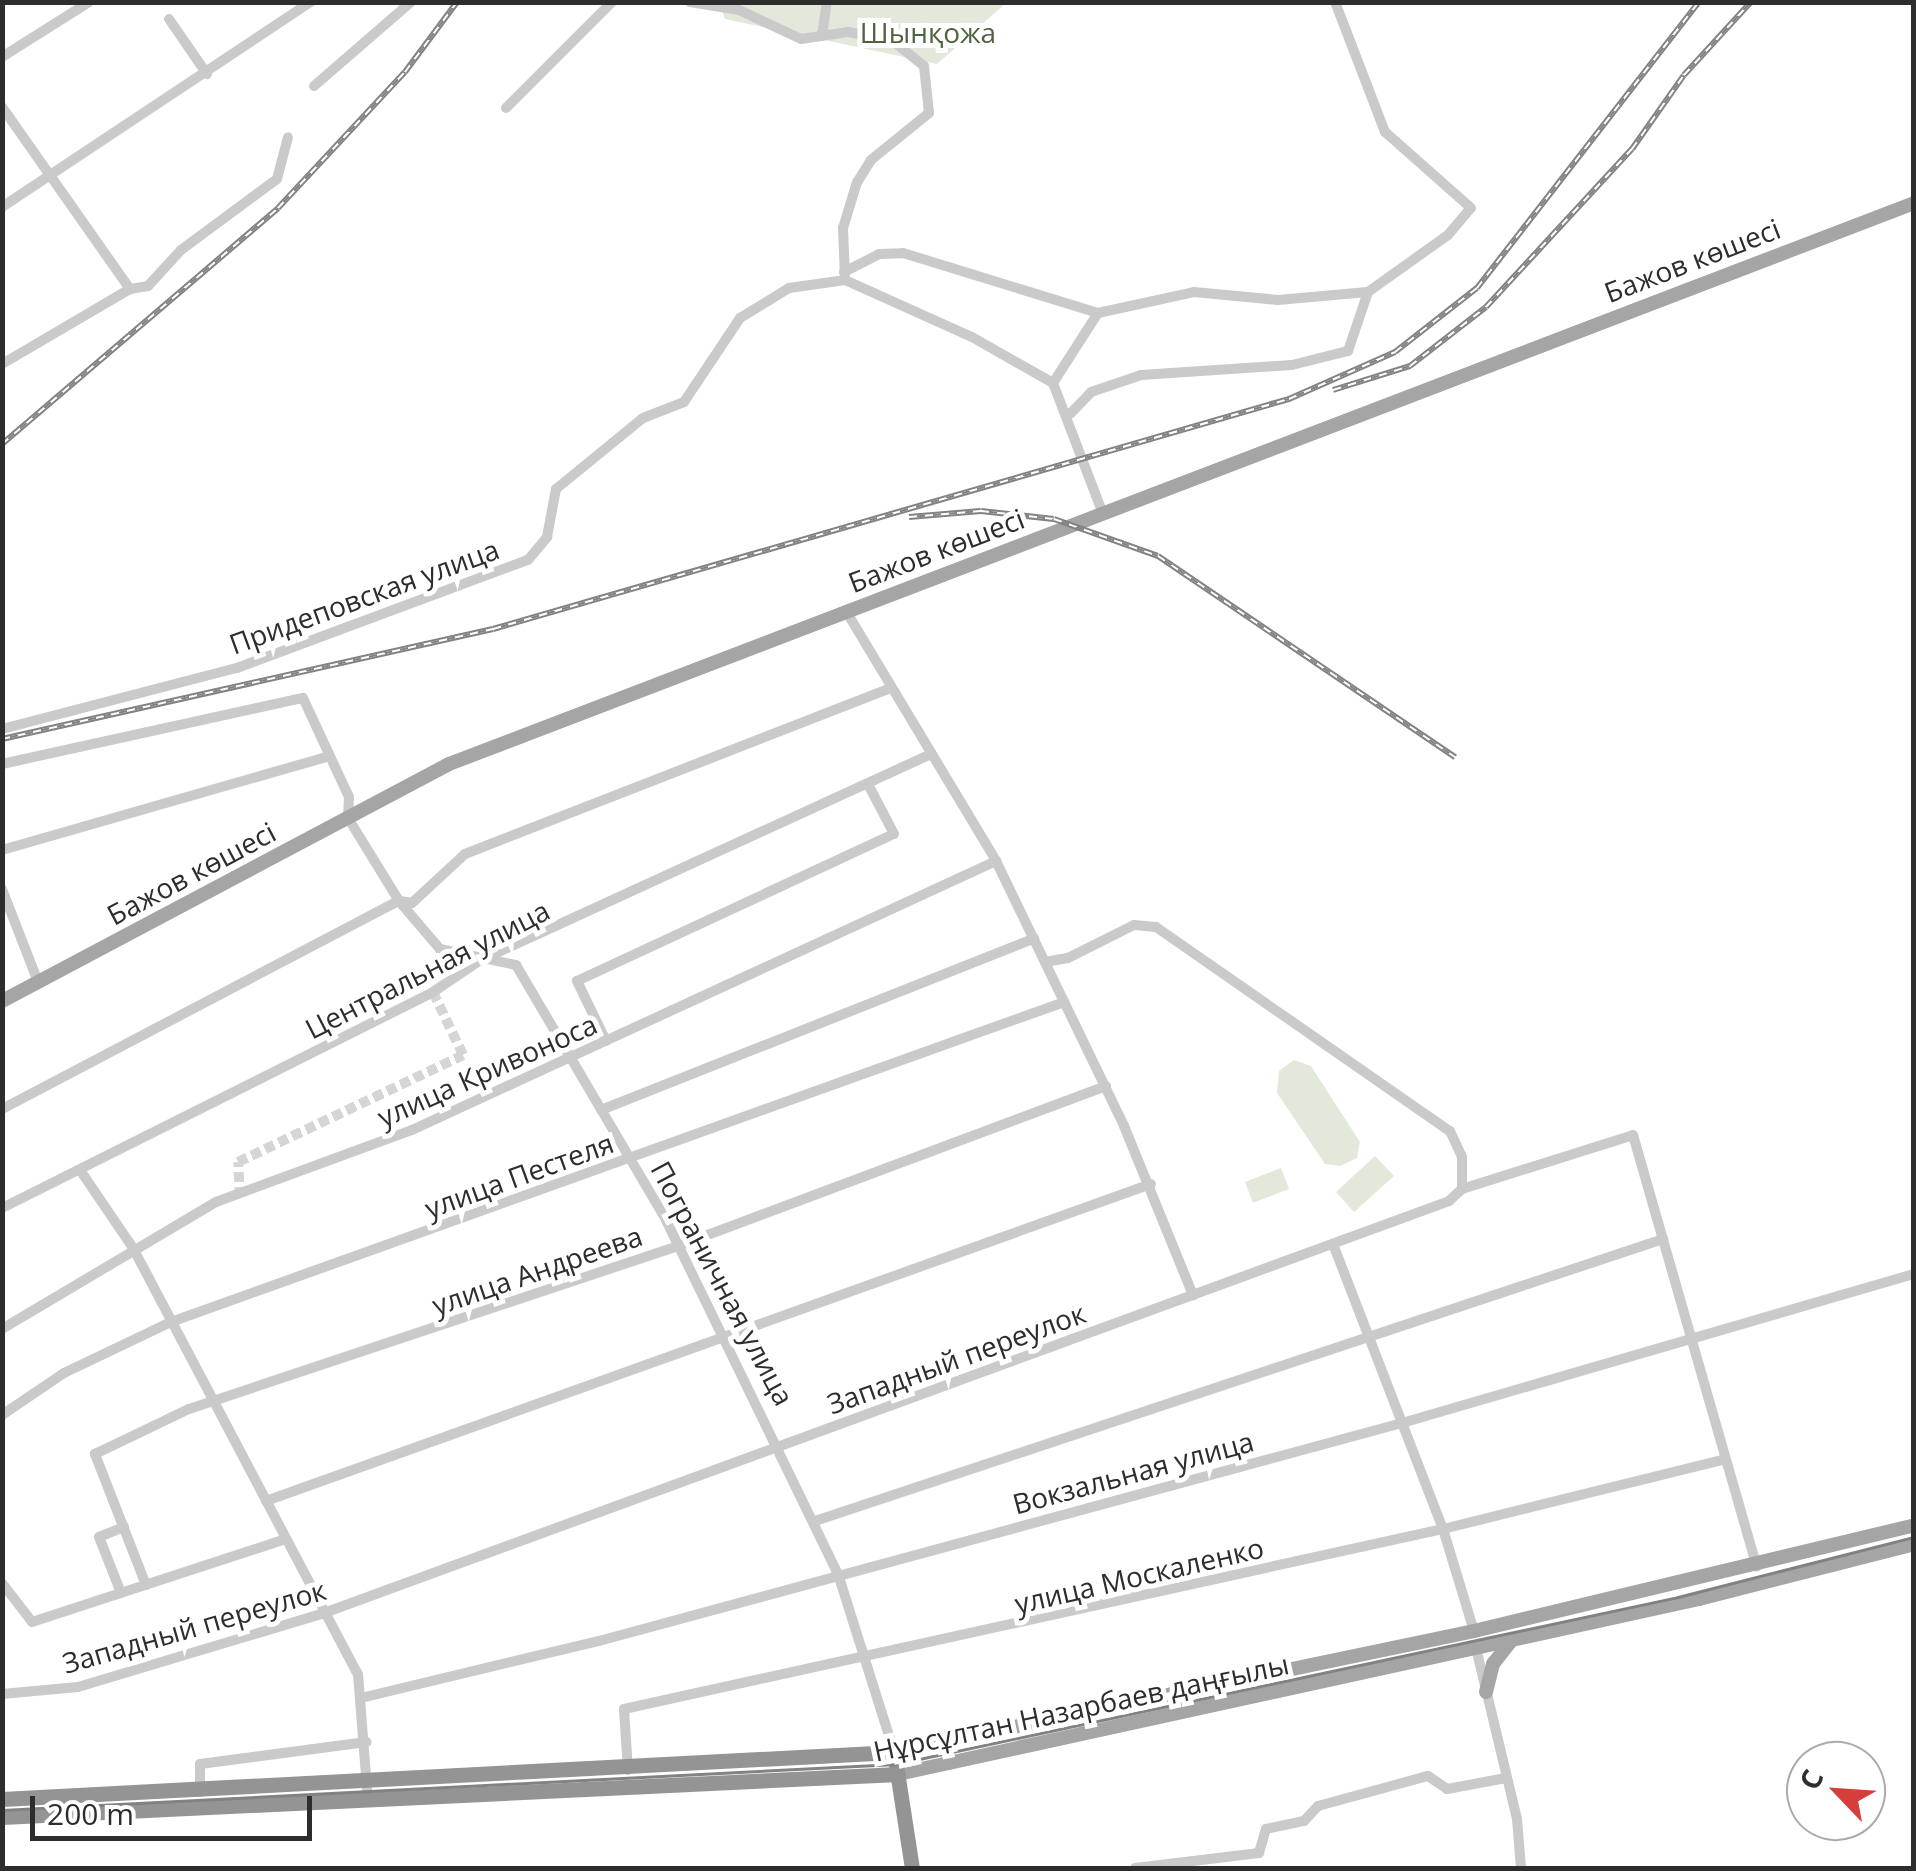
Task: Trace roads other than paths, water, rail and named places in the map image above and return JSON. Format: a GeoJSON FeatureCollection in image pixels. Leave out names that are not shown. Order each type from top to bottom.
{"type":"FeatureCollection","features":[{"type":"Feature","properties":{"kind":"highway","name":"Нұрсұлтан Назарбаев даңғылы"},"geometry":{"type":"LineString","coordinates":[[2,1799],[200,1792],[369,1778],[628,1770],[894,1752]]}},
{"type":"Feature","properties":{"kind":"highway","name":"Пограничная улица"},"geometry":{"type":"LineString","coordinates":[[894,1752],[912,1868]]}},
{"type":"Feature","properties":{"kind":"highway","name":"Нұрсұлтан Назарбаев даңғылы"},"geometry":{"type":"LineString","coordinates":[[2,1817],[898,1774]]}},
{"type":"Feature","properties":{"kind":"main road","name":"Бажов көшесі"},"geometry":{"type":"LineString","coordinates":[[2,1001],[449,764],[1914,203]]}},
{"type":"Feature","properties":{"kind":"main road","name":"Нұрсұлтан Назарбаев даңғылы"},"geometry":{"type":"LineString","coordinates":[[894,1752],[1474,1631],[1757,1567],[1914,1524]]}},
{"type":"Feature","properties":{"kind":"main road","name":"Нұрсұлтан Назарбаев даңғылы"},"geometry":{"type":"LineString","coordinates":[[898,1774],[1510,1642],[1914,1544]]}},
{"type":"Feature","properties":{"kind":"main road"},"geometry":{"type":"LineString","coordinates":[[1474,1631],[1476,1648]]}},
{"type":"Feature","properties":{"kind":"main road"},"geometry":{"type":"LineString","coordinates":[[1486,1692],[1492,1664],[1510,1642]]}},
{"type":"Feature","properties":{"kind":"street"},"geometry":{"type":"LineString","coordinates":[[2,57],[89,2]]}},
{"type":"Feature","properties":{"kind":"street"},"geometry":{"type":"LineString","coordinates":[[2,207],[311,2]]}},
{"type":"Feature","properties":{"kind":"street"},"geometry":{"type":"LineString","coordinates":[[314,86],[410,2]]}},
{"type":"Feature","properties":{"kind":"street"},"geometry":{"type":"LineString","coordinates":[[506,108],[612,2]]}},
{"type":"Feature","properties":{"kind":"street"},"geometry":{"type":"LineString","coordinates":[[690,2],[739,10],[801,39],[848,32],[893,41],[924,66],[930,82],[929,113],[871,160],[857,182],[843,228],[844,276],[972,337],[1053,383],[1070,414],[1102,511]]}},
{"type":"Feature","properties":{"kind":"street"},"geometry":{"type":"LineString","coordinates":[[822,36],[827,2]]}},
{"type":"Feature","properties":{"kind":"street"},"geometry":{"type":"LineString","coordinates":[[1053,383],[1098,313],[1194,292],[1278,300],[1368,292],[1448,236],[1471,208],[1385,132],[1335,2]]}},
{"type":"Feature","properties":{"kind":"street"},"geometry":{"type":"LineString","coordinates":[[169,19],[207,74]]}},
{"type":"Feature","properties":{"kind":"street"},"geometry":{"type":"LineString","coordinates":[[2,107],[130,288]]}},
{"type":"Feature","properties":{"kind":"street"},"geometry":{"type":"LineString","coordinates":[[2,364],[130,288],[148,286],[182,250],[277,179],[288,137]]}},
{"type":"Feature","properties":{"kind":"street","name":"Придеповская улица"},"geometry":{"type":"LineString","coordinates":[[2,729],[237,668],[528,560],[547,537],[556,490],[643,418],[684,402],[750,308],[789,288],[844,276],[879,254],[902,253],[1098,313]]}},
{"type":"Feature","properties":{"kind":"street"},"geometry":{"type":"LineString","coordinates":[[1070,414],[1091,392],[1141,375],[1292,365],[1348,351],[1368,292]]}},
{"type":"Feature","properties":{"kind":"street"},"geometry":{"type":"LineString","coordinates":[[846,611],[996,861],[1106,1086],[1193,1295]]}},
{"type":"Feature","properties":{"kind":"street"},"geometry":{"type":"LineString","coordinates":[[2,1109],[399,901],[412,903],[465,854],[890,688]]}},
{"type":"Feature","properties":{"kind":"street","name":"Пограничная улица"},"geometry":{"type":"LineString","coordinates":[[2,764],[302,698],[350,797],[348,818],[399,901],[440,949],[478,961],[516,965],[678,1246],[780,1446],[838,1574],[894,1752]]}},
{"type":"Feature","properties":{"kind":"street","name":"Центральная улица"},"geometry":{"type":"LineString","coordinates":[[2,1208],[433,992],[478,961],[870,786],[931,754]]}},
{"type":"Feature","properties":{"kind":"street"},"geometry":{"type":"LineString","coordinates":[[2,850],[329,756]]}},
{"type":"Feature","properties":{"kind":"street"},"geometry":{"type":"LineString","coordinates":[[606,1041],[577,981],[894,834],[870,786]]}},
{"type":"Feature","properties":{"kind":"street","name":"улица Кривоноса"},"geometry":{"type":"LineString","coordinates":[[2,1329],[216,1202],[394,1138],[996,861]]}},
{"type":"Feature","properties":{"kind":"street"},"geometry":{"type":"LineString","coordinates":[[2,889],[38,982]]}},
{"type":"Feature","properties":{"kind":"street"},"geometry":{"type":"LineString","coordinates":[[1045,962],[1068,958],[1134,925],[1156,927],[1450,1131],[1462,1157],[1462,1189]]}},
{"type":"Feature","properties":{"kind":"street"},"geometry":{"type":"LineString","coordinates":[[601,1110],[1034,940]]}},
{"type":"Feature","properties":{"kind":"street","name":"улица Пестеля"},"geometry":{"type":"LineString","coordinates":[[2,1414],[64,1373],[172,1322],[1064,1002]]}},
{"type":"Feature","properties":{"kind":"street","name":"улица Андреева"},"geometry":{"type":"LineString","coordinates":[[124,1527],[95,1454],[189,1409],[215,1404],[678,1246],[1106,1086]]}},
{"type":"Feature","properties":{"kind":"street","name":"Западный переулок"},"geometry":{"type":"LineString","coordinates":[[2,1694],[78,1687],[324,1613],[1449,1202],[1462,1189],[1633,1135],[1663,1239]]}},
{"type":"Feature","properties":{"kind":"street"},"geometry":{"type":"LineString","coordinates":[[80,1170],[133,1248],[358,1674],[367,1742],[368,1801]]}},
{"type":"Feature","properties":{"kind":"street"},"geometry":{"type":"LineString","coordinates":[[266,1500],[1150,1184]]}},
{"type":"Feature","properties":{"kind":"street"},"geometry":{"type":"LineString","coordinates":[[814,1521],[1663,1239],[1722,1460],[1757,1567]]}},
{"type":"Feature","properties":{"kind":"street"},"geometry":{"type":"LineString","coordinates":[[1333,1244],[1372,1336],[1443,1529],[1474,1631]]}},
{"type":"Feature","properties":{"kind":"street","name":"Вокзальная улица"},"geometry":{"type":"LineString","coordinates":[[361,1698],[1402,1422],[1914,1274]]}},
{"type":"Feature","properties":{"kind":"street","name":"улица Москаленко"},"geometry":{"type":"LineString","coordinates":[[628,1770],[624,1709],[864,1660],[1443,1529],[1722,1460]]}},
{"type":"Feature","properties":{"kind":"street"},"geometry":{"type":"LineString","coordinates":[[121,1593],[99,1537],[124,1527],[146,1585]]}},
{"type":"Feature","properties":{"kind":"street"},"geometry":{"type":"LineString","coordinates":[[2,1583],[32,1622],[286,1539]]}},
{"type":"Feature","properties":{"kind":"street"},"geometry":{"type":"LineString","coordinates":[[1476,1648],[1506,1778],[1520,1868]]}},
{"type":"Feature","properties":{"kind":"street"},"geometry":{"type":"LineString","coordinates":[[200,1792],[200,1764],[367,1742]]}},
{"type":"Feature","properties":{"kind":"street"},"geometry":{"type":"LineString","coordinates":[[1135,1868],[1259,1853],[1266,1829],[1304,1821],[1318,1806],[1428,1776],[1448,1789],[1506,1778]]}},
{"type":"Feature","properties":{"kind":"tunnel"},"geometry":{"type":"LineString","coordinates":[[240,1197],[238,1162],[463,1055],[433,992]]}},
{"type":"Feature","properties":{"kind":"tram line"},"geometry":{"type":"LineString","coordinates":[[2,1810],[896,1764],[1678,1597],[1914,1537]]}},
{"type":"Feature","properties":{"kind":"railway"},"geometry":{"type":"LineString","coordinates":[[2,444],[278,208],[405,72],[457,2]]}},
{"type":"Feature","properties":{"kind":"railway"},"geometry":{"type":"LineString","coordinates":[[2,739],[493,629],[1289,399],[1395,352],[1477,288],[1699,2]]}},
{"type":"Feature","properties":{"kind":"railway"},"geometry":{"type":"LineString","coordinates":[[1333,390],[1410,366],[1486,307],[1632,149],[1684,75],[1751,2]]}},
{"type":"Feature","properties":{"kind":"railway"},"geometry":{"type":"LineString","coordinates":[[909,517],[981,511],[1054,519],[1158,556],[1455,757]]}},
{"type":"Feature","properties":{"kind":"park label","name":"Шынқожа"},"geometry":{"type":"Point","coordinates":[928,32]}}]}
